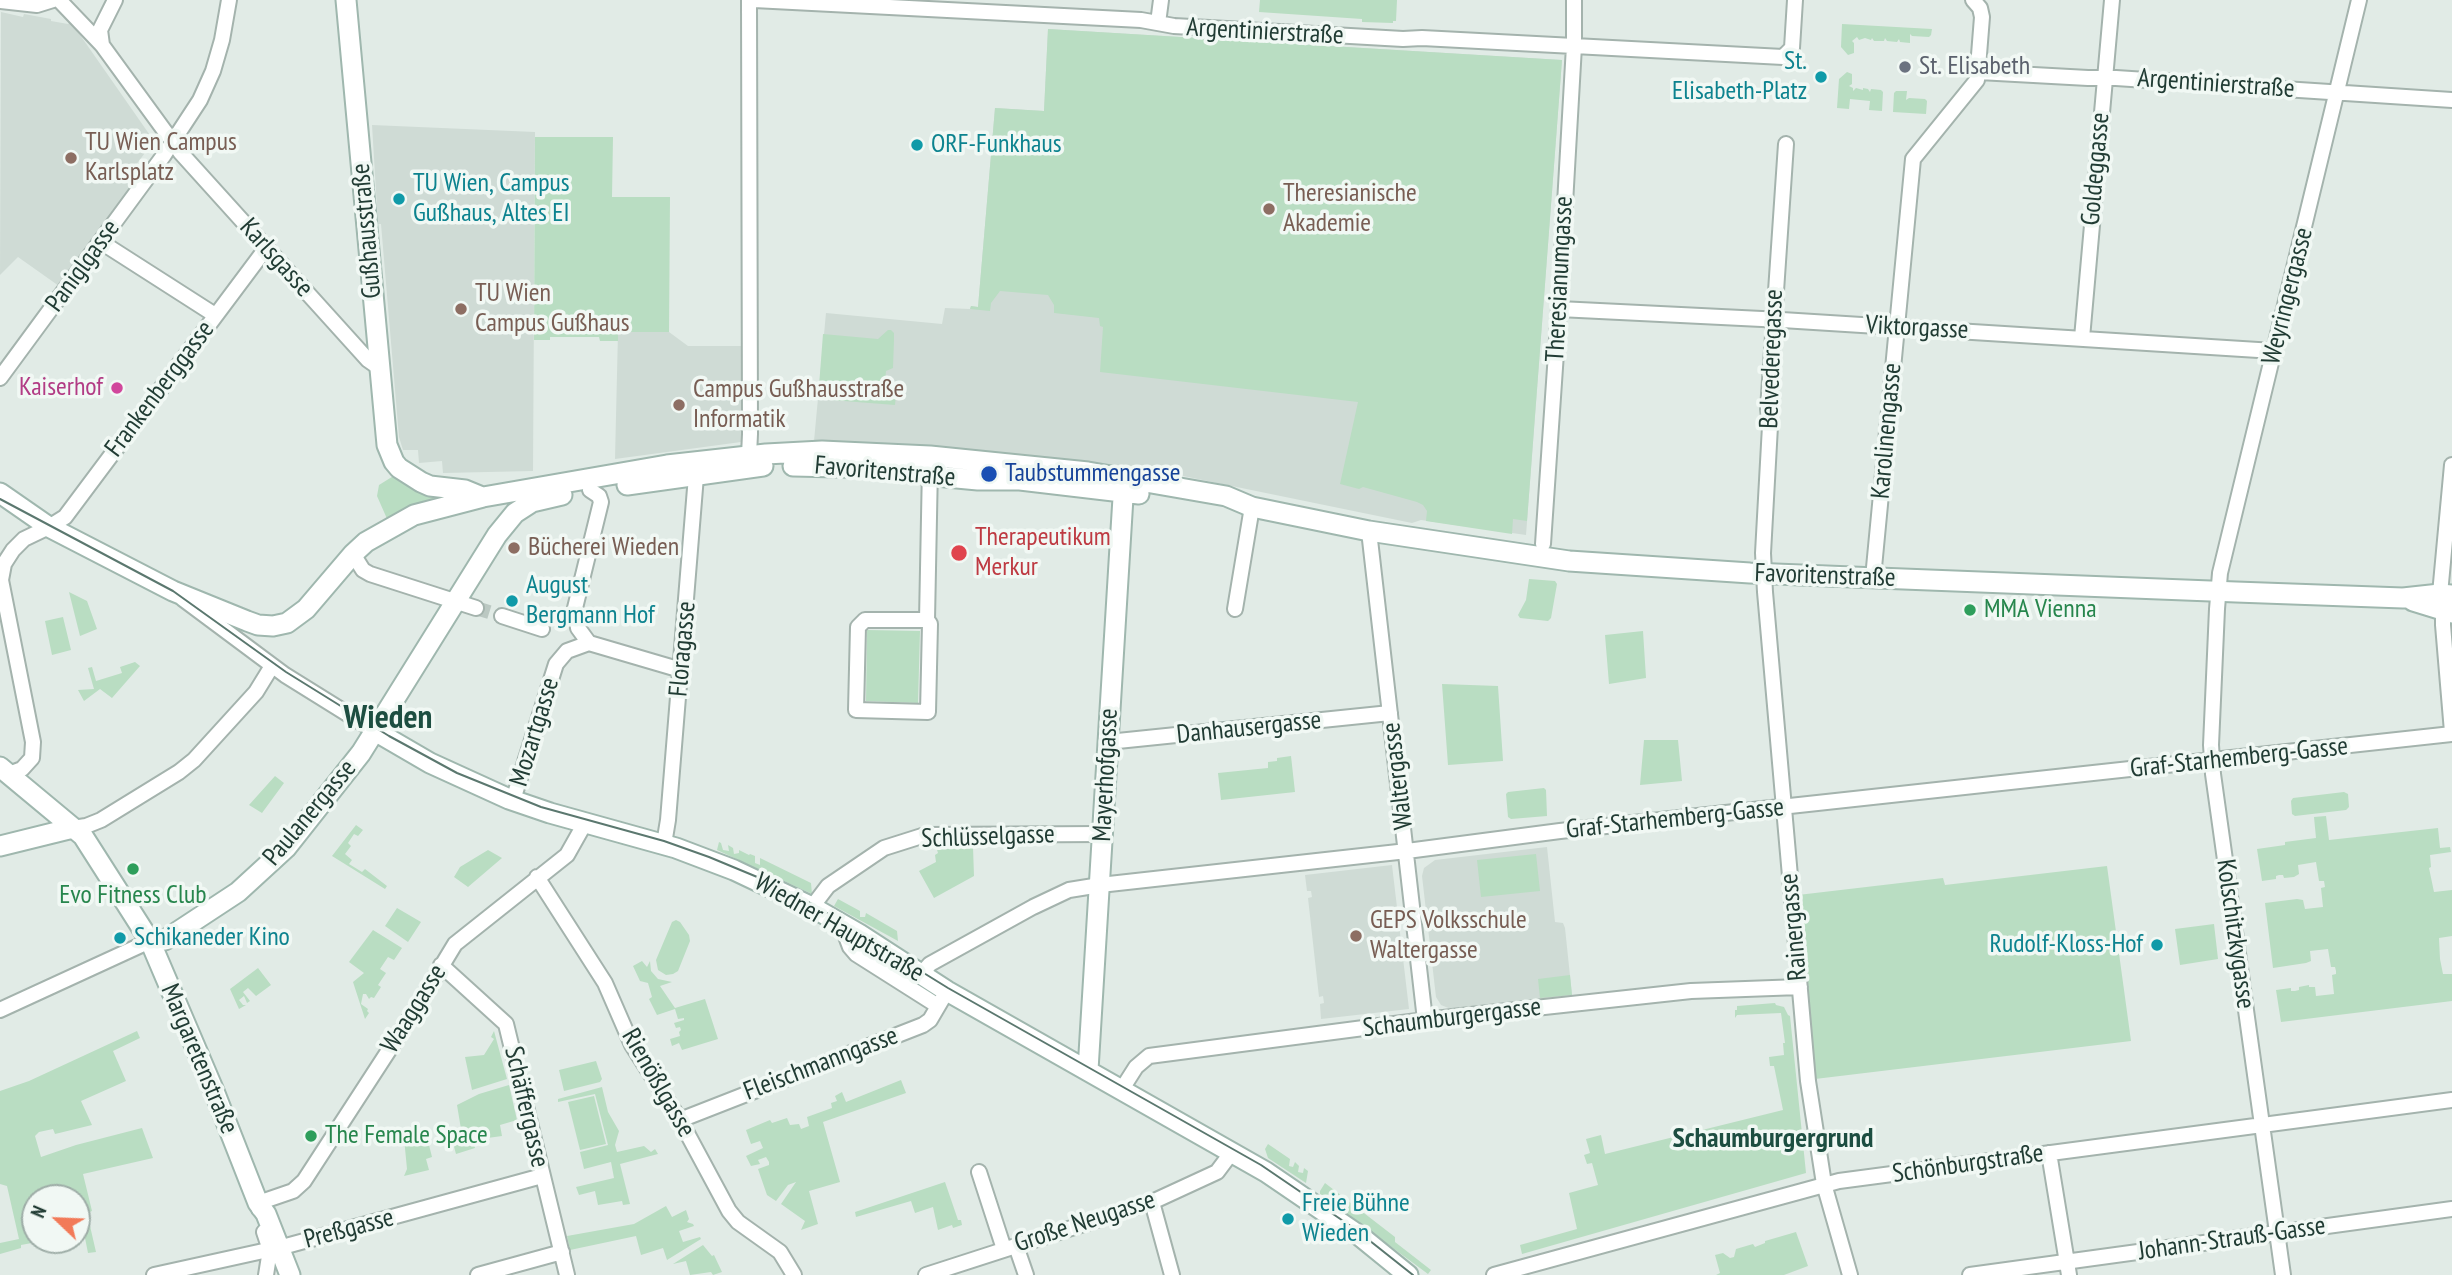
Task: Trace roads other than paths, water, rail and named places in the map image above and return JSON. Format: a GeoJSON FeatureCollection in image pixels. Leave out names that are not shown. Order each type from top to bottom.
{"type":"FeatureCollection","features":[{"type":"Feature","properties":{"kind":"main road","name":"Gußhausstraße"},"geometry":{"type":"LineString","coordinates":[[346,0],[374,290],[378,366],[387,445],[394,462]]}},
{"type":"Feature","properties":{"kind":"main road","name":"Favoritenstraße"},"geometry":{"type":"LineString","coordinates":[[497,535],[516,513],[532,502],[590,490],[696,476],[749,455],[822,452],[930,465],[1088,472],[1124,486],[1214,507],[1252,507],[1369,531],[1764,574],[2403,598],[2446,607]]}},
{"type":"Feature","properties":{"kind":"main road","name":"Favoritenstraße"},"geometry":{"type":"LineString","coordinates":[[394,462],[430,486],[465,490],[483,497]]}},
{"type":"Feature","properties":{"kind":"main road","name":"Favoritenstraße"},"geometry":{"type":"LineString","coordinates":[[312,603],[353,554],[387,529],[414,516],[483,497],[667,465],[822,465],[911,471],[930,465]]}},
{"type":"Feature","properties":{"kind":"main road","name":"Mayerhofgasse"},"geometry":{"type":"LineString","coordinates":[[1088,1070],[1124,486]]}},
{"type":"Feature","properties":{"kind":"main road","name":"Wiedner Hauptstraße"},"geometry":{"type":"LineString","coordinates":[[0,493],[49,527],[173,591],[258,625],[274,626],[287,622],[299,616],[312,603]]}},
{"type":"Feature","properties":{"kind":"main road"},"geometry":{"type":"LineString","coordinates":[[483,497],[493,510],[497,535]]}},
{"type":"Feature","properties":{"kind":"main road","name":"Paulanergasse"},"geometry":{"type":"LineString","coordinates":[[150,941],[165,940],[238,892],[299,833],[375,731],[497,535]]}},
{"type":"Feature","properties":{"kind":"main road","name":"Wiedner Hauptstraße"},"geometry":{"type":"LineString","coordinates":[[375,731],[430,762],[513,800],[664,844],[734,870],[812,907],[921,974],[943,998],[1088,1070],[1291,1188],[1360,1236],[1408,1275]]}},
{"type":"Feature","properties":{"kind":"main road","name":"Margaretenstraße"},"geometry":{"type":"LineString","coordinates":[[4,771],[83,836],[150,941],[258,1203],[266,1214],[275,1248],[289,1275]]}},
{"type":"Feature","properties":{"kind":"main road"},"geometry":{"type":"LineString","coordinates":[[0,846],[73,828]]}},
{"type":"Feature","properties":{"kind":"street"},"geometry":{"type":"LineString","coordinates":[[0,1],[37,5],[53,0]]}},
{"type":"Feature","properties":{"kind":"street","name":"Karlsgasse"},"geometry":{"type":"LineString","coordinates":[[59,0],[102,45],[172,143],[368,360],[378,366]]}},
{"type":"Feature","properties":{"kind":"street"},"geometry":{"type":"LineString","coordinates":[[102,45],[100,30],[115,0]]}},
{"type":"Feature","properties":{"kind":"street","name":"Paniglgasse"},"geometry":{"type":"LineString","coordinates":[[0,378],[102,242],[200,100],[213,71],[222,40],[229,0]]}},
{"type":"Feature","properties":{"kind":"street"},"geometry":{"type":"LineString","coordinates":[[749,455],[751,0]]}},
{"type":"Feature","properties":{"kind":"street","name":"Argentinierstraße"},"geometry":{"type":"LineString","coordinates":[[751,0],[938,9],[1295,33],[1777,57],[1784,57],[1792,48],[1795,0]]}},
{"type":"Feature","properties":{"kind":"street"},"geometry":{"type":"LineString","coordinates":[[1158,23],[1161,0]]}},
{"type":"Feature","properties":{"kind":"street","name":"Theresianumgasse"},"geometry":{"type":"LineString","coordinates":[[1543,551],[1574,46],[1574,0]]}},
{"type":"Feature","properties":{"kind":"street"},"geometry":{"type":"LineString","coordinates":[[1973,0],[1980,8],[1982,17],[1977,59],[1979,72]]}},
{"type":"Feature","properties":{"kind":"street","name":"Goldeggasse"},"geometry":{"type":"LineString","coordinates":[[2082,338],[2112,0]]}},
{"type":"Feature","properties":{"kind":"street","name":"Weyringergasse"},"geometry":{"type":"LineString","coordinates":[[2218,592],[2220,573],[2359,0]]}},
{"type":"Feature","properties":{"kind":"street","name":"Argentinierstraße"},"geometry":{"type":"LineString","coordinates":[[1979,72],[2452,100]]}},
{"type":"Feature","properties":{"kind":"street","name":"Karolinengasse"},"geometry":{"type":"LineString","coordinates":[[1873,578],[1913,159],[1974,86],[1979,72]]}},
{"type":"Feature","properties":{"kind":"street","name":"Belvederegasse"},"geometry":{"type":"LineString","coordinates":[[1764,574],[1770,426],[1768,409],[1786,144]]}},
{"type":"Feature","properties":{"kind":"street"},"geometry":{"type":"LineString","coordinates":[[102,242],[215,315]]}},
{"type":"Feature","properties":{"kind":"street","name":"Frankenberggasse"},"geometry":{"type":"LineString","coordinates":[[4,564],[24,539],[65,517],[267,247]]}},
{"type":"Feature","properties":{"kind":"street","name":"Viktorgasse"},"geometry":{"type":"LineString","coordinates":[[1559,309],[2274,351]]}},
{"type":"Feature","properties":{"kind":"street"},"geometry":{"type":"LineString","coordinates":[[926,620],[865,620],[858,627],[856,710],[928,712],[930,624],[926,620],[930,465]]}},
{"type":"Feature","properties":{"kind":"street"},"geometry":{"type":"LineString","coordinates":[[2452,465],[2446,607],[2452,733]]}},
{"type":"Feature","properties":{"kind":"street","name":"Floragasse"},"geometry":{"type":"LineString","coordinates":[[664,844],[696,476]]}},
{"type":"Feature","properties":{"kind":"street"},"geometry":{"type":"LineString","coordinates":[[590,490],[599,496],[601,502],[575,608],[578,628],[589,643],[681,670]]}},
{"type":"Feature","properties":{"kind":"street"},"geometry":{"type":"LineString","coordinates":[[1235,609],[1252,507]]}},
{"type":"Feature","properties":{"kind":"street","name":"Waltergasse"},"geometry":{"type":"LineString","coordinates":[[1369,531],[1425,1020]]}},
{"type":"Feature","properties":{"kind":"street"},"geometry":{"type":"LineString","coordinates":[[353,554],[363,570],[370,574],[476,608]]}},
{"type":"Feature","properties":{"kind":"street","name":"Margaretenstraße"},"geometry":{"type":"LineString","coordinates":[[4,564],[1,580],[33,742],[32,758],[22,769],[4,771]]}},
{"type":"Feature","properties":{"kind":"street","name":"Rainergasse"},"geometry":{"type":"LineString","coordinates":[[1764,574],[1808,1081],[1824,1184],[1850,1275]]}},
{"type":"Feature","properties":{"kind":"street","name":"Wiedner Hauptstraße"},"geometry":{"type":"LineString","coordinates":[[173,591],[198,613],[272,666],[375,731]]}},
{"type":"Feature","properties":{"kind":"street","name":"Kolschitzkygasse"},"geometry":{"type":"LineString","coordinates":[[2218,592],[2212,761],[2283,1275]]}},
{"type":"Feature","properties":{"kind":"street"},"geometry":{"type":"LineString","coordinates":[[502,616],[542,629]]}},
{"type":"Feature","properties":{"kind":"street","name":"Mozartgasse"},"geometry":{"type":"LineString","coordinates":[[513,800],[556,664],[567,651],[589,643]]}},
{"type":"Feature","properties":{"kind":"street"},"geometry":{"type":"LineString","coordinates":[[73,828],[101,820],[194,760],[256,692],[272,666]]}},
{"type":"Feature","properties":{"kind":"street","name":"Danhausergasse"},"geometry":{"type":"LineString","coordinates":[[1108,742],[1391,713]]}},
{"type":"Feature","properties":{"kind":"street","name":"Graf-Starhemberg-Gasse"},"geometry":{"type":"LineString","coordinates":[[921,974],[930,964],[1033,906],[1069,890],[1100,885],[1560,831],[2452,733]]}},
{"type":"Feature","properties":{"kind":"street","name":"Waaggasse"},"geometry":{"type":"LineString","coordinates":[[258,1203],[293,1191],[304,1181],[417,1007],[440,965],[462,936],[567,855],[585,823]]}},
{"type":"Feature","properties":{"kind":"street","name":"Schlüsselgasse"},"geometry":{"type":"LineString","coordinates":[[812,907],[828,886],[884,848],[925,835],[1102,834]]}},
{"type":"Feature","properties":{"kind":"street","name":"Rienößlgasse"},"geometry":{"type":"LineString","coordinates":[[537,877],[601,976],[632,1045],[680,1119],[729,1211],[738,1222],[780,1252],[794,1275]]}},
{"type":"Feature","properties":{"kind":"street"},"geometry":{"type":"LineString","coordinates":[[841,923],[850,947],[856,954],[943,998]]}},
{"type":"Feature","properties":{"kind":"street"},"geometry":{"type":"LineString","coordinates":[[0,1010],[150,941]]}},
{"type":"Feature","properties":{"kind":"street","name":"Schäffergasse"},"geometry":{"type":"LineString","coordinates":[[440,965],[506,1024],[567,1275]]}},
{"type":"Feature","properties":{"kind":"street","name":"Schaumburgergasse"},"geometry":{"type":"LineString","coordinates":[[1122,1089],[1136,1067],[1149,1056],[1425,1020],[1691,990],[1800,987]]}},
{"type":"Feature","properties":{"kind":"street","name":"Fleischmanngasse"},"geometry":{"type":"LineString","coordinates":[[680,1119],[920,1026],[930,1020],[943,998]]}},
{"type":"Feature","properties":{"kind":"street","name":"Schönburgstraße"},"geometry":{"type":"LineString","coordinates":[[1494,1275],[1824,1184],[2452,1100]]}},
{"type":"Feature","properties":{"kind":"street","name":"Große Neugasse"},"geometry":{"type":"LineString","coordinates":[[926,1275],[1152,1202],[1217,1172],[1232,1152]]}},
{"type":"Feature","properties":{"kind":"street"},"geometry":{"type":"LineString","coordinates":[[2049,1153],[2068,1268]]}},
{"type":"Feature","properties":{"kind":"street"},"geometry":{"type":"LineString","coordinates":[[979,1172],[1010,1247],[1026,1275]]}},
{"type":"Feature","properties":{"kind":"street","name":"Preßgasse"},"geometry":{"type":"LineString","coordinates":[[154,1275],[275,1248],[542,1176]]}},
{"type":"Feature","properties":{"kind":"street"},"geometry":{"type":"LineString","coordinates":[[1152,1202],[1172,1275]]}},
{"type":"Feature","properties":{"kind":"street","name":"Johann-Strauß-Gasse"},"geometry":{"type":"LineString","coordinates":[[1970,1275],[2068,1268],[2277,1233],[2452,1209]]}},
{"type":"Feature","properties":{"kind":"street"},"geometry":{"type":"LineString","coordinates":[[266,1275],[275,1248]]}},
{"type":"Feature","properties":{"kind":"street"},"geometry":{"type":"LineString","coordinates":[[478,1275],[562,1252]]}},
{"type":"Feature","properties":{"kind":"tunnel"},"geometry":{"type":"LineString","coordinates":[[476,608],[502,616]]}},
{"type":"Feature","properties":{"kind":"tram line"},"geometry":{"type":"LineString","coordinates":[[0,499],[173,591],[286,672],[389,736],[457,773],[541,807],[664,841],[709,857],[814,905],[948,988],[1261,1165],[1355,1229],[1413,1275]]}},
{"type":"Feature","properties":{"kind":"place","name":"St. Elisabeth"},"geometry":{"type":"Point","coordinates":[1905,67]}},
{"type":"Feature","properties":{"kind":"place","name":"St. Elisabeth-Platz"},"geometry":{"type":"Point","coordinates":[1821,77]}},
{"type":"Feature","properties":{"kind":"place","name":"ORF-Funkhaus"},"geometry":{"type":"Point","coordinates":[917,145]}},
{"type":"Feature","properties":{"kind":"place","name":"TU Wien Campus Karlsplatz"},"geometry":{"type":"Point","coordinates":[71,158]}},
{"type":"Feature","properties":{"kind":"place","name":"TU Wien, Campus Gußhaus, Altes EI"},"geometry":{"type":"Point","coordinates":[399,199]}},
{"type":"Feature","properties":{"kind":"place","name":"Theresianische Akademie"},"geometry":{"type":"Point","coordinates":[1269,209]}},
{"type":"Feature","properties":{"kind":"place","name":"TU Wien Campus Gußhaus"},"geometry":{"type":"Point","coordinates":[461,309]}},
{"type":"Feature","properties":{"kind":"place","name":"Kaiserhof"},"geometry":{"type":"Point","coordinates":[117,388]}},
{"type":"Feature","properties":{"kind":"place","name":"Campus Gußhausstraße Informatik"},"geometry":{"type":"Point","coordinates":[679,405]}},
{"type":"Feature","properties":{"kind":"place","name":"Taubstummengasse"},"geometry":{"type":"Point","coordinates":[989,474]}},
{"type":"Feature","properties":{"kind":"place","name":"Bücherei Wieden"},"geometry":{"type":"Point","coordinates":[514,548]}},
{"type":"Feature","properties":{"kind":"place","name":"Therapeutikum Merkur"},"geometry":{"type":"Point","coordinates":[959,553]}},
{"type":"Feature","properties":{"kind":"place","name":"August Bergmann Hof"},"geometry":{"type":"Point","coordinates":[512,601]}},
{"type":"Feature","properties":{"kind":"place","name":"MMA Vienna"},"geometry":{"type":"Point","coordinates":[1970,610]}},
{"type":"Feature","properties":{"kind":"place","name":"Evo Fitness Club"},"geometry":{"type":"Point","coordinates":[133,869]}},
{"type":"Feature","properties":{"kind":"place","name":"GEPS Volksschule Waltergasse"},"geometry":{"type":"Point","coordinates":[1356,936]}},
{"type":"Feature","properties":{"kind":"place","name":"Schikaneder Kino"},"geometry":{"type":"Point","coordinates":[120,938]}},
{"type":"Feature","properties":{"kind":"place","name":"Rudolf-Kloss-Hof"},"geometry":{"type":"Point","coordinates":[2157,945]}},
{"type":"Feature","properties":{"kind":"place","name":"The Female Space"},"geometry":{"type":"Point","coordinates":[311,1136]}},
{"type":"Feature","properties":{"kind":"place","name":"Freie Bühne Wieden"},"geometry":{"type":"Point","coordinates":[1288,1219]}},
{"type":"Feature","properties":{"kind":"district","name":"Wieden"},"geometry":{"type":"Point","coordinates":[388,719]}},
{"type":"Feature","properties":{"kind":"district","name":"Schaumburgergrund"},"geometry":{"type":"Point","coordinates":[1773,1139]}}]}
